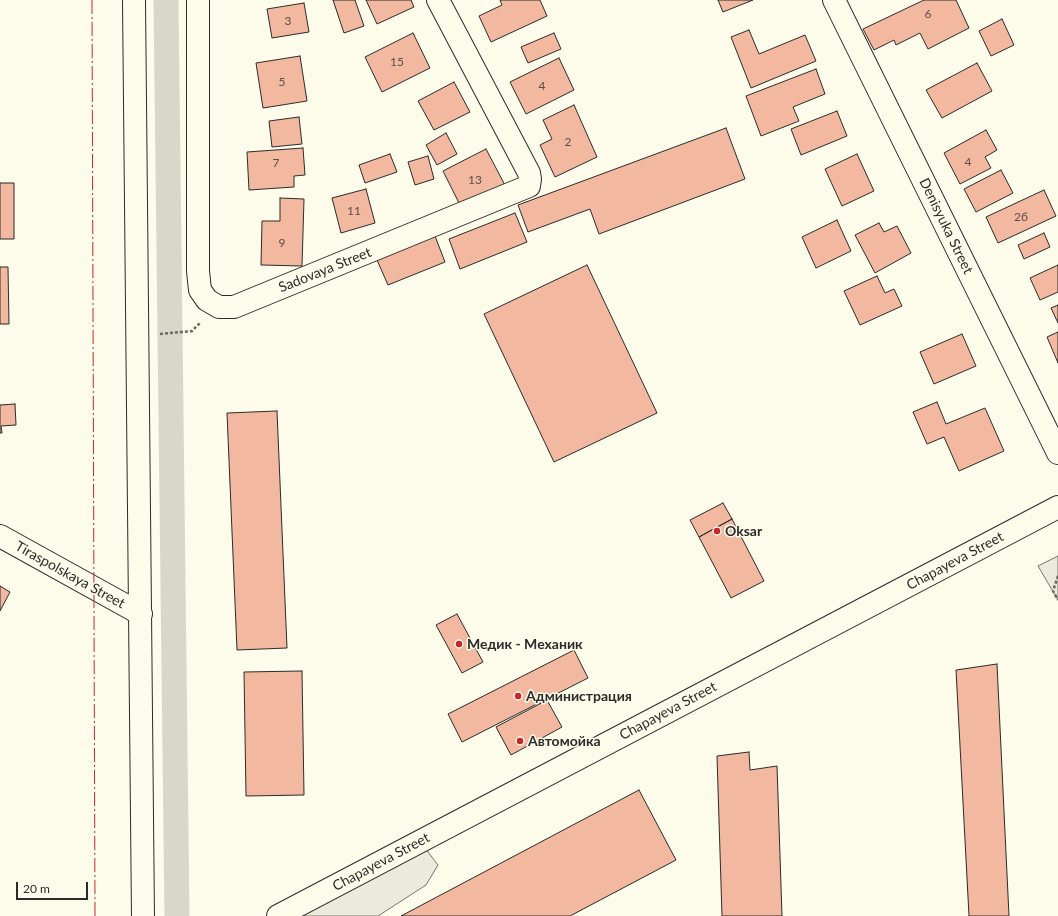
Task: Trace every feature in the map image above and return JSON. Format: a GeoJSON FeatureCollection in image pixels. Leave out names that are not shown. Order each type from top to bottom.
{"type":"FeatureCollection","features":[{"type":"Feature","properties":{"kind":"street"},"geometry":{"type":"LineString","coordinates":[[134,0],[144,916]]}},
{"type":"Feature","properties":{"kind":"street","name":"Sadovaya Street"},"geometry":{"type":"LineString","coordinates":[[198,0],[198,271],[200,290],[207,300],[219,307],[234,307],[529,186],[529,173],[438,0]]}},
{"type":"Feature","properties":{"kind":"street","name":"Denisyuka Street"},"geometry":{"type":"LineString","coordinates":[[834,0],[1058,452]]}},
{"type":"Feature","properties":{"kind":"street","name":"Chapayeva Street"},"geometry":{"type":"LineString","coordinates":[[278,916],[1058,506]]}},
{"type":"Feature","properties":{"kind":"street","name":"Tiraspolskaya Street"},"geometry":{"type":"LineString","coordinates":[[0,536],[141,614]]}},
{"type":"Feature","properties":{"kind":"path"},"geometry":{"type":"LineString","coordinates":[[158,334],[192,330]]}},
{"type":"Feature","properties":{"kind":"path"},"geometry":{"type":"LineString","coordinates":[[1058,576],[1053,591],[1058,600]]}},
{"type":"Feature","properties":{"kind":"shaded area"},"geometry":{"type":"Polygon","coordinates":[[[1058,556],[1058,600],[1038,566],[1058,556]]]}},
{"type":"Feature","properties":{"kind":"shaded area"},"geometry":{"type":"Polygon","coordinates":[[[425,848],[438,865],[426,885],[378,916],[283,916],[425,848]]]}},
{"type":"Feature","properties":{"kind":"building"},"geometry":{"type":"Polygon","coordinates":[[[333,0],[355,0],[364,26],[344,33],[333,0]]]}},
{"type":"Feature","properties":{"kind":"building"},"geometry":{"type":"Polygon","coordinates":[[[366,0],[411,0],[414,7],[377,24],[366,0]]]}},
{"type":"Feature","properties":{"kind":"building"},"geometry":{"type":"Polygon","coordinates":[[[500,0],[540,0],[547,16],[491,42],[479,16],[502,5],[500,0]]]}},
{"type":"Feature","properties":{"kind":"building"},"geometry":{"type":"Polygon","coordinates":[[[718,0],[753,0],[723,12],[718,0]]]}},
{"type":"Feature","properties":{"kind":"building"},"geometry":{"type":"Polygon","coordinates":[[[924,0],[956,0],[969,28],[928,49],[920,33],[896,45],[894,40],[874,50],[863,29],[924,0]]]}},
{"type":"Feature","properties":{"kind":"building"},"geometry":{"type":"Polygon","coordinates":[[[304,3],[309,32],[272,38],[267,9],[304,3]]]}},
{"type":"Feature","properties":{"kind":"building"},"geometry":{"type":"Polygon","coordinates":[[[1002,19],[1014,45],[991,56],[979,31],[1002,19]]]}},
{"type":"Feature","properties":{"kind":"building"},"geometry":{"type":"Polygon","coordinates":[[[749,30],[759,54],[805,35],[816,61],[751,88],[731,37],[749,30]]]}},
{"type":"Feature","properties":{"kind":"building"},"geometry":{"type":"Polygon","coordinates":[[[413,33],[430,68],[382,92],[365,57],[413,33]]]}},
{"type":"Feature","properties":{"kind":"building"},"geometry":{"type":"Polygon","coordinates":[[[554,33],[561,49],[528,63],[521,47],[554,33]]]}},
{"type":"Feature","properties":{"kind":"building"},"geometry":{"type":"Polygon","coordinates":[[[300,56],[307,101],[263,108],[256,63],[300,56]]]}},
{"type":"Feature","properties":{"kind":"building"},"geometry":{"type":"Polygon","coordinates":[[[559,58],[574,90],[526,114],[510,82],[559,58]]]}},
{"type":"Feature","properties":{"kind":"building"},"geometry":{"type":"Polygon","coordinates":[[[977,63],[992,91],[942,118],[926,90],[977,63]]]}},
{"type":"Feature","properties":{"kind":"building"},"geometry":{"type":"Polygon","coordinates":[[[816,69],[825,94],[793,107],[799,121],[761,136],[746,96],[816,69]]]}},
{"type":"Feature","properties":{"kind":"building"},"geometry":{"type":"Polygon","coordinates":[[[454,82],[470,112],[434,130],[418,101],[454,82]]]}},
{"type":"Feature","properties":{"kind":"building"},"geometry":{"type":"Polygon","coordinates":[[[574,105],[597,157],[555,177],[540,145],[552,139],[543,120],[574,105]]]}},
{"type":"Feature","properties":{"kind":"building"},"geometry":{"type":"Polygon","coordinates":[[[837,111],[847,136],[801,155],[791,129],[837,111]]]}},
{"type":"Feature","properties":{"kind":"building"},"geometry":{"type":"Polygon","coordinates":[[[299,117],[302,144],[272,147],[269,121],[299,117]]]}},
{"type":"Feature","properties":{"kind":"building"},"geometry":{"type":"Polygon","coordinates":[[[726,128],[745,179],[599,234],[590,209],[528,232],[518,205],[726,128]]]}},
{"type":"Feature","properties":{"kind":"building"},"geometry":{"type":"Polygon","coordinates":[[[986,130],[997,150],[985,157],[991,168],[960,184],[944,153],[986,130]]]}},
{"type":"Feature","properties":{"kind":"building"},"geometry":{"type":"Polygon","coordinates":[[[446,133],[457,154],[437,165],[426,145],[446,133]]]}},
{"type":"Feature","properties":{"kind":"building"},"geometry":{"type":"Polygon","coordinates":[[[303,148],[305,175],[294,176],[294,187],[249,190],[247,152],[303,148]]]}},
{"type":"Feature","properties":{"kind":"building"},"geometry":{"type":"Polygon","coordinates":[[[486,149],[507,189],[463,211],[443,171],[486,149]]]}},
{"type":"Feature","properties":{"kind":"building"},"geometry":{"type":"Polygon","coordinates":[[[390,154],[397,172],[365,183],[359,165],[390,154]]]}},
{"type":"Feature","properties":{"kind":"building"},"geometry":{"type":"Polygon","coordinates":[[[857,154],[874,191],[842,206],[825,169],[857,154]]]}},
{"type":"Feature","properties":{"kind":"building"},"geometry":{"type":"Polygon","coordinates":[[[428,156],[434,179],[415,185],[408,162],[428,156]]]}},
{"type":"Feature","properties":{"kind":"building"},"geometry":{"type":"Polygon","coordinates":[[[1001,170],[1013,193],[976,212],[964,189],[1001,170]]]}},
{"type":"Feature","properties":{"kind":"building"},"geometry":{"type":"Polygon","coordinates":[[[0,183],[14,183],[14,239],[0,239],[0,183]]]}},
{"type":"Feature","properties":{"kind":"building"},"geometry":{"type":"Polygon","coordinates":[[[366,189],[375,223],[341,233],[332,198],[366,189]]]}},
{"type":"Feature","properties":{"kind":"building"},"geometry":{"type":"Polygon","coordinates":[[[1044,190],[1056,216],[998,243],[986,217],[1044,190]]]}},
{"type":"Feature","properties":{"kind":"building"},"geometry":{"type":"Polygon","coordinates":[[[280,198],[304,199],[302,266],[261,265],[262,221],[280,221],[280,198]]]}},
{"type":"Feature","properties":{"kind":"building"},"geometry":{"type":"Polygon","coordinates":[[[515,213],[527,242],[460,269],[449,239],[515,213]]]}},
{"type":"Feature","properties":{"kind":"building"},"geometry":{"type":"Polygon","coordinates":[[[837,220],[851,251],[816,268],[802,237],[837,220]]]}},
{"type":"Feature","properties":{"kind":"building"},"geometry":{"type":"Polygon","coordinates":[[[879,223],[884,232],[897,226],[911,253],[875,273],[855,235],[879,223]]]}},
{"type":"Feature","properties":{"kind":"building"},"geometry":{"type":"Polygon","coordinates":[[[1044,233],[1050,247],[1024,259],[1018,245],[1044,233]]]}},
{"type":"Feature","properties":{"kind":"building"},"geometry":{"type":"Polygon","coordinates":[[[435,236],[445,262],[388,285],[377,260],[435,236]]]}},
{"type":"Feature","properties":{"kind":"building"},"geometry":{"type":"Polygon","coordinates":[[[587,265],[657,413],[554,462],[484,314],[587,265]]]}},
{"type":"Feature","properties":{"kind":"building"},"geometry":{"type":"Polygon","coordinates":[[[1058,265],[1058,292],[1040,300],[1030,278],[1058,265]]]}},
{"type":"Feature","properties":{"kind":"building"},"geometry":{"type":"Polygon","coordinates":[[[0,267],[8,267],[9,324],[0,324],[0,267]]]}},
{"type":"Feature","properties":{"kind":"building"},"geometry":{"type":"Polygon","coordinates":[[[877,276],[885,293],[894,289],[902,306],[860,325],[844,291],[877,276]]]}},
{"type":"Feature","properties":{"kind":"building"},"geometry":{"type":"Polygon","coordinates":[[[1058,305],[1058,323],[1051,308],[1058,305]]]}},
{"type":"Feature","properties":{"kind":"building"},"geometry":{"type":"Polygon","coordinates":[[[1058,332],[1058,363],[1047,337],[1058,332]]]}},
{"type":"Feature","properties":{"kind":"building"},"geometry":{"type":"Polygon","coordinates":[[[962,334],[976,366],[934,384],[920,352],[962,334]]]}},
{"type":"Feature","properties":{"kind":"building"},"geometry":{"type":"Polygon","coordinates":[[[937,402],[946,424],[985,408],[1004,451],[959,471],[944,437],[927,444],[913,412],[937,402]]]}},
{"type":"Feature","properties":{"kind":"building"},"geometry":{"type":"Polygon","coordinates":[[[15,404],[16,425],[1,426],[2,433],[0,433],[0,405],[15,404]]]}},
{"type":"Feature","properties":{"kind":"building"},"geometry":{"type":"Polygon","coordinates":[[[277,411],[287,648],[237,650],[227,413],[277,411]]]}},
{"type":"Feature","properties":{"kind":"building"},"geometry":{"type":"Polygon","coordinates":[[[723,503],[732,519],[699,537],[690,520],[723,503]]]}},
{"type":"Feature","properties":{"kind":"building"},"geometry":{"type":"Polygon","coordinates":[[[732,519],[764,581],[731,598],[699,537],[732,519]]]}},
{"type":"Feature","properties":{"kind":"building"},"geometry":{"type":"Polygon","coordinates":[[[0,586],[10,592],[0,611],[0,586]]]}},
{"type":"Feature","properties":{"kind":"building","name":"Медик - Механик"},"geometry":{"type":"Polygon","coordinates":[[[457,614],[483,662],[462,673],[436,625],[457,614]]]}},
{"type":"Feature","properties":{"kind":"building","name":"Администрация"},"geometry":{"type":"Polygon","coordinates":[[[574,650],[588,678],[462,742],[448,714],[574,650]]]}},
{"type":"Feature","properties":{"kind":"building"},"geometry":{"type":"Polygon","coordinates":[[[997,664],[1009,916],[969,916],[956,670],[997,664]]]}},
{"type":"Feature","properties":{"kind":"building"},"geometry":{"type":"Polygon","coordinates":[[[302,671],[304,795],[246,796],[244,672],[302,671]]]}},
{"type":"Feature","properties":{"kind":"building","name":"Автомойка"},"geometry":{"type":"Polygon","coordinates":[[[547,700],[562,727],[511,755],[496,727],[547,700]]]}},
{"type":"Feature","properties":{"kind":"building"},"geometry":{"type":"Polygon","coordinates":[[[749,752],[750,770],[777,766],[782,916],[722,916],[717,756],[749,752]]]}},
{"type":"Feature","properties":{"kind":"building"},"geometry":{"type":"Polygon","coordinates":[[[639,790],[676,860],[570,916],[401,916],[639,790]]]}},
{"type":"Feature","properties":{"kind":"waterway"},"geometry":{"type":"LineString","coordinates":[[166,0],[177,916]]}},
{"type":"Feature","properties":{"kind":"power"},"geometry":{"type":"LineString","coordinates":[[92,0],[95,916]]}},
{"type":"Feature","properties":{"kind":"place","name":"Oksar"},"geometry":{"type":"Point","coordinates":[717,531]}},
{"type":"Feature","properties":{"kind":"place","name":"Медик - Механик"},"geometry":{"type":"Point","coordinates":[459,644]}},
{"type":"Feature","properties":{"kind":"place","name":"Администрация"},"geometry":{"type":"Point","coordinates":[518,696]}},
{"type":"Feature","properties":{"kind":"place","name":"Автомойка"},"geometry":{"type":"Point","coordinates":[520,741]}}]}
